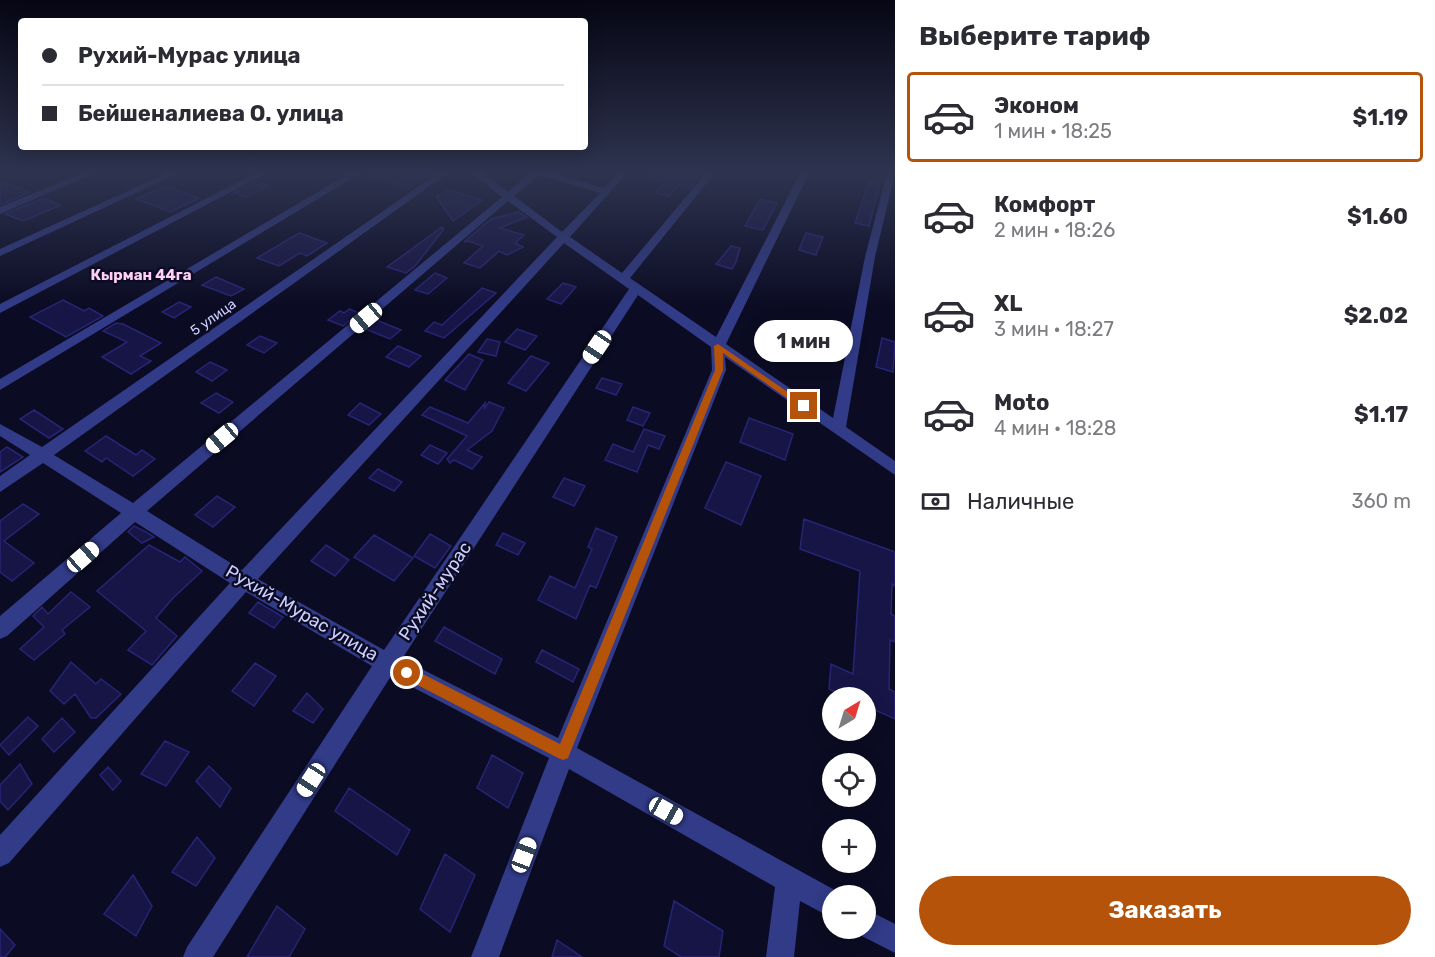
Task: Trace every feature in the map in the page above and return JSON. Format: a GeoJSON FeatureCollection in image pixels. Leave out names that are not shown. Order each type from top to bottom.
{"type":"FeatureCollection","features":[{"type":"Feature","properties":{"kind":"street"},"geometry":{"type":"LineString","coordinates":[[0,253],[77,218]]}},
{"type":"Feature","properties":{"kind":"street"},"geometry":{"type":"LineString","coordinates":[[0,309],[177,218]]}},
{"type":"Feature","properties":{"kind":"street"},"geometry":{"type":"LineString","coordinates":[[0,385],[282,218]]}},
{"type":"Feature","properties":{"kind":"street","name":"5 улица"},"geometry":{"type":"LineString","coordinates":[[0,485],[380,218]]}},
{"type":"Feature","properties":{"kind":"street"},"geometry":{"type":"LineString","coordinates":[[0,629],[133,513],[486,218]]}},
{"type":"Feature","properties":{"kind":"street"},"geometry":{"type":"LineString","coordinates":[[536,218],[895,469]]}},
{"type":"Feature","properties":{"kind":"street"},"geometry":{"type":"LineString","coordinates":[[0,854],[244,581],[580,218]]}},
{"type":"Feature","properties":{"kind":"street","name":"Рухий-мурас"},"geometry":{"type":"LineString","coordinates":[[197,957],[630,284],[678,218]]}},
{"type":"Feature","properties":{"kind":"street"},"geometry":{"type":"LineString","coordinates":[[485,957],[563,753],[719,370],[718,346],[783,218]]}},
{"type":"Feature","properties":{"kind":"street"},"geometry":{"type":"LineString","coordinates":[[838,430],[870,257],[880,218]]}},
{"type":"Feature","properties":{"kind":"street","name":"Рухий-Мурас улица"},"geometry":{"type":"LineString","coordinates":[[0,429],[244,581],[387,663],[563,753],[822,898]]}},
{"type":"Feature","properties":{"kind":"street"},"geometry":{"type":"LineString","coordinates":[[780,957],[789,880]]}},
{"type":"Feature","properties":{"kind":"street"},"geometry":{"type":"LineString","coordinates":[[876,929],[895,939]]}},
{"type":"Feature","properties":{"kind":"building"},"geometry":{"type":"Polygon","coordinates":[[[14,218],[31,218],[23,221],[14,218]]]}},
{"type":"Feature","properties":{"kind":"building"},"geometry":{"type":"Polygon","coordinates":[[[525,218],[500,228],[524,235],[515,243],[523,247],[507,255],[499,251],[480,268],[464,263],[483,246],[468,241],[464,242],[491,219],[525,218]]]}},
{"type":"Feature","properties":{"kind":"building"},"geometry":{"type":"Polygon","coordinates":[[[750,218],[769,218],[763,230],[745,226],[750,218]]]}},
{"type":"Feature","properties":{"kind":"building"},"geometry":{"type":"Polygon","coordinates":[[[857,218],[871,218],[869,226],[855,223],[857,218]]]}},
{"type":"Feature","properties":{"kind":"building"},"geometry":{"type":"Polygon","coordinates":[[[442,227],[444,229],[415,266],[406,273],[387,267],[442,227]]]}},
{"type":"Feature","properties":{"kind":"building"},"geometry":{"type":"Polygon","coordinates":[[[299,233],[327,243],[307,256],[300,253],[279,266],[257,258],[299,233]]]}},
{"type":"Feature","properties":{"kind":"building"},"geometry":{"type":"Polygon","coordinates":[[[806,233],[823,237],[816,255],[799,250],[806,233]]]}},
{"type":"Feature","properties":{"kind":"building"},"geometry":{"type":"Polygon","coordinates":[[[731,246],[740,248],[732,269],[716,264],[731,246]]]}},
{"type":"Feature","properties":{"kind":"building"},"geometry":{"type":"Polygon","coordinates":[[[435,273],[447,278],[428,294],[415,290],[435,273]]]}},
{"type":"Feature","properties":{"kind":"building"},"geometry":{"type":"Polygon","coordinates":[[[216,277],[244,289],[231,296],[202,285],[216,277]]]}},
{"type":"Feature","properties":{"kind":"building"},"geometry":{"type":"Polygon","coordinates":[[[563,283],[576,287],[561,304],[547,299],[563,283]]]}},
{"type":"Feature","properties":{"kind":"building"},"geometry":{"type":"Polygon","coordinates":[[[482,288],[496,293],[444,338],[425,331],[434,322],[442,325],[482,288]]]}},
{"type":"Feature","properties":{"kind":"building"},"geometry":{"type":"Polygon","coordinates":[[[63,300],[84,311],[89,308],[103,316],[66,337],[30,317],[63,300]]]}},
{"type":"Feature","properties":{"kind":"building"},"geometry":{"type":"Polygon","coordinates":[[[179,302],[191,307],[174,318],[162,312],[179,302]]]}},
{"type":"Feature","properties":{"kind":"building"},"geometry":{"type":"Polygon","coordinates":[[[349,309],[359,313],[343,326],[328,320],[340,311],[344,313],[349,309]]]}},
{"type":"Feature","properties":{"kind":"building"},"geometry":{"type":"Polygon","coordinates":[[[374,319],[401,330],[390,339],[363,328],[374,319]]]}},
{"type":"Feature","properties":{"kind":"building"},"geometry":{"type":"Polygon","coordinates":[[[116,323],[123,324],[161,343],[140,356],[151,361],[131,374],[102,357],[127,342],[103,331],[116,323]]]}},
{"type":"Feature","properties":{"kind":"building"},"geometry":{"type":"Polygon","coordinates":[[[517,329],[537,336],[525,350],[505,342],[517,329]]]}},
{"type":"Feature","properties":{"kind":"building"},"geometry":{"type":"Polygon","coordinates":[[[260,336],[277,343],[264,353],[247,345],[260,336]]]}},
{"type":"Feature","properties":{"kind":"building"},"geometry":{"type":"Polygon","coordinates":[[[882,338],[895,342],[893,372],[876,367],[882,338]]]}},
{"type":"Feature","properties":{"kind":"building"},"geometry":{"type":"Polygon","coordinates":[[[487,339],[500,342],[496,356],[478,352],[487,339]]]}},
{"type":"Feature","properties":{"kind":"building"},"geometry":{"type":"Polygon","coordinates":[[[797,342],[814,347],[810,358],[793,353],[797,342]]]}},
{"type":"Feature","properties":{"kind":"building"},"geometry":{"type":"Polygon","coordinates":[[[398,346],[421,356],[409,367],[386,357],[398,346]]]}},
{"type":"Feature","properties":{"kind":"building"},"geometry":{"type":"Polygon","coordinates":[[[469,354],[483,360],[465,390],[445,380],[469,354]]]}},
{"type":"Feature","properties":{"kind":"building"},"geometry":{"type":"Polygon","coordinates":[[[531,356],[549,363],[526,391],[508,383],[531,356]]]}},
{"type":"Feature","properties":{"kind":"building"},"geometry":{"type":"Polygon","coordinates":[[[210,362],[227,370],[212,381],[196,372],[210,362]]]}},
{"type":"Feature","properties":{"kind":"building"},"geometry":{"type":"Polygon","coordinates":[[[602,378],[622,384],[616,395],[596,388],[602,378]]]}},
{"type":"Feature","properties":{"kind":"building"},"geometry":{"type":"Polygon","coordinates":[[[216,393],[233,402],[219,413],[201,403],[216,393]]]}},
{"type":"Feature","properties":{"kind":"building"},"geometry":{"type":"Polygon","coordinates":[[[489,402],[504,408],[492,431],[467,450],[482,457],[472,469],[454,460],[450,463],[447,459],[467,436],[422,415],[430,407],[468,423],[485,403],[484,409],[489,402]]]}},
{"type":"Feature","properties":{"kind":"building"},"geometry":{"type":"Polygon","coordinates":[[[360,403],[381,414],[369,425],[348,415],[360,403]]]}},
{"type":"Feature","properties":{"kind":"building"},"geometry":{"type":"Polygon","coordinates":[[[633,407],[650,413],[643,426],[627,420],[633,407]]]}},
{"type":"Feature","properties":{"kind":"building"},"geometry":{"type":"Polygon","coordinates":[[[34,410],[63,429],[49,438],[20,419],[34,410]]]}},
{"type":"Feature","properties":{"kind":"building"},"geometry":{"type":"Polygon","coordinates":[[[749,418],[793,434],[785,460],[740,442],[749,418]]]}},
{"type":"Feature","properties":{"kind":"building"},"geometry":{"type":"Polygon","coordinates":[[[644,429],[665,436],[659,449],[648,445],[637,472],[605,460],[613,444],[633,452],[644,429]]]}},
{"type":"Feature","properties":{"kind":"building"},"geometry":{"type":"Polygon","coordinates":[[[106,436],[136,455],[142,450],[155,459],[133,476],[106,458],[102,462],[85,451],[106,436]]]}},
{"type":"Feature","properties":{"kind":"building"},"geometry":{"type":"Polygon","coordinates":[[[430,445],[447,453],[438,464],[421,455],[430,445]]]}},
{"type":"Feature","properties":{"kind":"building"},"geometry":{"type":"Polygon","coordinates":[[[7,447],[23,457],[0,472],[0,452],[7,447]]]}},
{"type":"Feature","properties":{"kind":"building"},"geometry":{"type":"Polygon","coordinates":[[[726,462],[761,476],[741,525],[705,508],[726,462]]]}},
{"type":"Feature","properties":{"kind":"building"},"geometry":{"type":"Polygon","coordinates":[[[378,469],[402,482],[394,491],[369,478],[378,469]]]}},
{"type":"Feature","properties":{"kind":"building"},"geometry":{"type":"Polygon","coordinates":[[[564,478],[585,486],[574,506],[553,497],[564,478]]]}},
{"type":"Feature","properties":{"kind":"building"},"geometry":{"type":"Polygon","coordinates":[[[217,496],[235,507],[213,527],[195,515],[217,496]]]}},
{"type":"Feature","properties":{"kind":"building"},"geometry":{"type":"Polygon","coordinates":[[[23,504],[39,514],[4,541],[34,563],[12,581],[0,572],[0,521],[23,504]]]}},
{"type":"Feature","properties":{"kind":"building"},"geometry":{"type":"Polygon","coordinates":[[[804,519],[895,552],[895,586],[892,584],[891,614],[895,616],[895,642],[890,640],[889,689],[895,692],[895,719],[876,710],[876,687],[829,687],[831,664],[853,674],[860,571],[800,549],[804,519]]]}},
{"type":"Feature","properties":{"kind":"building"},"geometry":{"type":"Polygon","coordinates":[[[134,526],[154,537],[142,543],[128,532],[134,526]]]}},
{"type":"Feature","properties":{"kind":"building"},"geometry":{"type":"Polygon","coordinates":[[[596,528],[617,537],[596,588],[590,585],[576,619],[538,600],[550,576],[575,588],[592,549],[588,547],[596,528]]]}},
{"type":"Feature","properties":{"kind":"building"},"geometry":{"type":"Polygon","coordinates":[[[503,533],[525,543],[518,555],[496,545],[503,533]]]}},
{"type":"Feature","properties":{"kind":"building"},"geometry":{"type":"Polygon","coordinates":[[[430,534],[451,546],[435,568],[414,556],[430,534]]]}},
{"type":"Feature","properties":{"kind":"building"},"geometry":{"type":"Polygon","coordinates":[[[374,535],[413,558],[394,581],[354,557],[374,535]]]}},
{"type":"Feature","properties":{"kind":"building"},"geometry":{"type":"Polygon","coordinates":[[[149,545],[180,562],[185,557],[202,571],[173,598],[156,618],[177,636],[152,665],[128,650],[146,631],[97,591],[149,545]]]}},
{"type":"Feature","properties":{"kind":"building"},"geometry":{"type":"Polygon","coordinates":[[[326,545],[349,560],[335,576],[311,561],[326,545]]]}},
{"type":"Feature","properties":{"kind":"building"},"geometry":{"type":"Polygon","coordinates":[[[71,592],[90,607],[62,630],[65,634],[34,660],[20,649],[44,627],[33,616],[42,607],[48,614],[71,592]]]}},
{"type":"Feature","properties":{"kind":"building"},"geometry":{"type":"Polygon","coordinates":[[[258,602],[283,617],[274,628],[249,613],[258,602]]]}},
{"type":"Feature","properties":{"kind":"building"},"geometry":{"type":"Polygon","coordinates":[[[444,627],[502,659],[495,674],[435,641],[444,627]]]}},
{"type":"Feature","properties":{"kind":"building"},"geometry":{"type":"Polygon","coordinates":[[[542,650],[579,669],[573,682],[536,662],[542,650]]]}},
{"type":"Feature","properties":{"kind":"building"},"geometry":{"type":"Polygon","coordinates":[[[71,662],[96,684],[101,679],[121,694],[96,718],[91,718],[75,694],[64,704],[50,691],[71,662]]]}},
{"type":"Feature","properties":{"kind":"building"},"geometry":{"type":"Polygon","coordinates":[[[255,663],[276,676],[254,706],[232,691],[255,663]]]}},
{"type":"Feature","properties":{"kind":"building"},"geometry":{"type":"Polygon","coordinates":[[[307,693],[323,709],[313,723],[293,711],[307,693]]]}},
{"type":"Feature","properties":{"kind":"building"},"geometry":{"type":"Polygon","coordinates":[[[28,717],[38,726],[9,755],[0,745],[28,717]]]}},
{"type":"Feature","properties":{"kind":"building"},"geometry":{"type":"Polygon","coordinates":[[[62,718],[75,732],[54,752],[42,739],[62,718]]]}},
{"type":"Feature","properties":{"kind":"building"},"geometry":{"type":"Polygon","coordinates":[[[165,741],[189,752],[166,786],[141,774],[165,741]]]}},
{"type":"Feature","properties":{"kind":"building"},"geometry":{"type":"Polygon","coordinates":[[[492,755],[523,773],[508,808],[477,788],[492,755]]]}},
{"type":"Feature","properties":{"kind":"building"},"geometry":{"type":"Polygon","coordinates":[[[20,764],[32,784],[8,810],[0,801],[0,785],[20,764]]]}},
{"type":"Feature","properties":{"kind":"building"},"geometry":{"type":"Polygon","coordinates":[[[209,766],[231,788],[220,807],[196,781],[209,766]]]}},
{"type":"Feature","properties":{"kind":"building"},"geometry":{"type":"Polygon","coordinates":[[[108,767],[121,781],[113,790],[100,775],[108,767]]]}},
{"type":"Feature","properties":{"kind":"building"},"geometry":{"type":"Polygon","coordinates":[[[349,788],[410,830],[397,855],[335,811],[349,788]]]}},
{"type":"Feature","properties":{"kind":"building"},"geometry":{"type":"Polygon","coordinates":[[[197,837],[215,858],[196,886],[172,872],[197,837]]]}},
{"type":"Feature","properties":{"kind":"building"},"geometry":{"type":"Polygon","coordinates":[[[445,854],[475,875],[450,932],[420,909],[445,854]]]}},
{"type":"Feature","properties":{"kind":"building"},"geometry":{"type":"Polygon","coordinates":[[[133,875],[152,906],[136,936],[104,914],[133,875]]]}},
{"type":"Feature","properties":{"kind":"building"},"geometry":{"type":"Polygon","coordinates":[[[674,901],[723,931],[719,957],[681,957],[664,946],[674,901]]]}},
{"type":"Feature","properties":{"kind":"building"},"geometry":{"type":"Polygon","coordinates":[[[277,906],[305,929],[289,957],[247,957],[277,906]]]}},
{"type":"Feature","properties":{"kind":"building"},"geometry":{"type":"Polygon","coordinates":[[[0,929],[15,945],[5,957],[0,957],[0,929]]]}},
{"type":"Feature","properties":{"kind":"building"},"geometry":{"type":"Polygon","coordinates":[[[557,940],[582,957],[552,957],[557,940]]]}},
{"type":"Feature","properties":{"kind":"district","name":"Кырман 44га"},"geometry":{"type":"Point","coordinates":[141,275]}},
{"type":"Feature","properties":{"kind":"route"},"geometry":{"type":"LineString","coordinates":[[407,673],[563,753],[719,370],[718,346],[804,406]]}}]}
